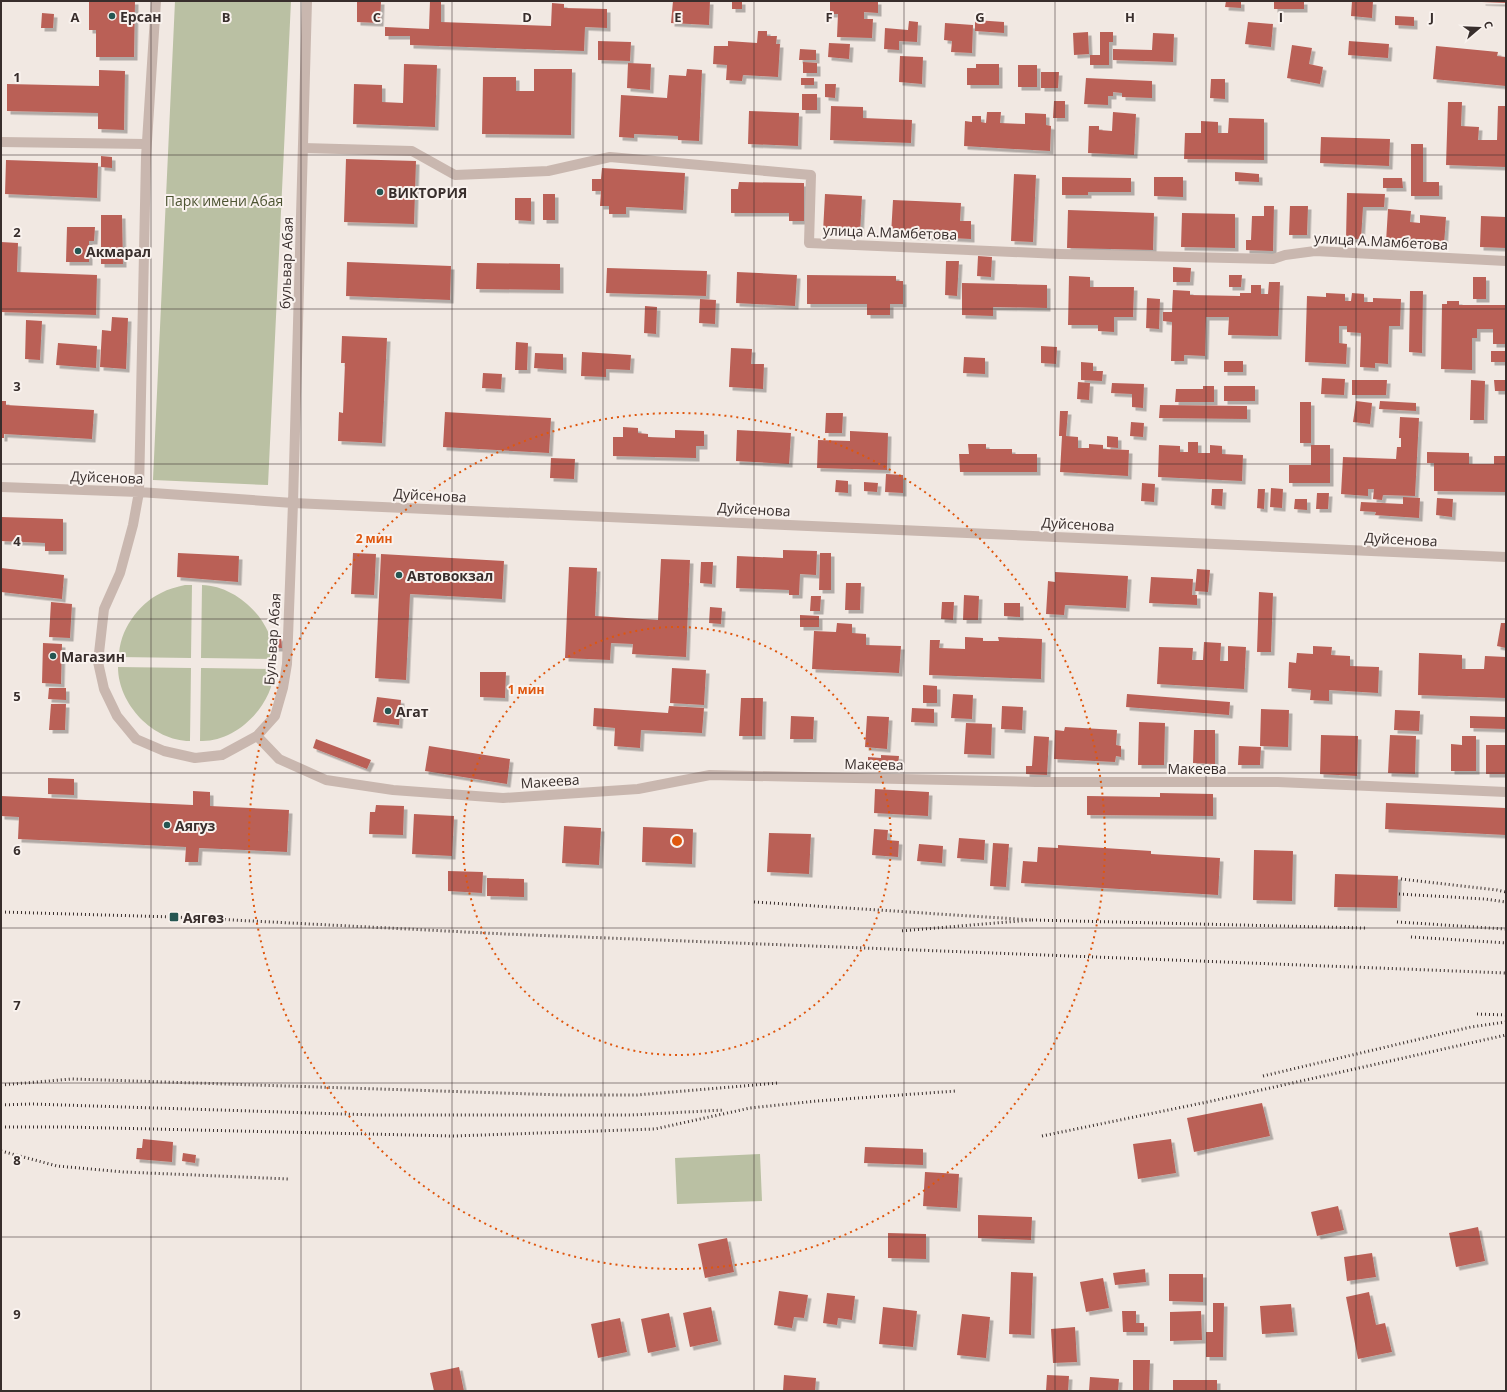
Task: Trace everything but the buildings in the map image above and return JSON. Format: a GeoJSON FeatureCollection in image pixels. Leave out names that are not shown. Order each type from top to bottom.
{"type":"FeatureCollection","features":[{"type":"Feature","properties":{"kind":"street"},"geometry":{"type":"LineString","coordinates":[[139,492],[146,144],[156,1]]}},
{"type":"Feature","properties":{"kind":"street","name":"бульвар Абая"},"geometry":{"type":"LineString","coordinates":[[293,503],[308,1]]}},
{"type":"Feature","properties":{"kind":"street"},"geometry":{"type":"LineString","coordinates":[[1,142],[146,144]]}},
{"type":"Feature","properties":{"kind":"street","name":"улица А.Мамбетова"},"geometry":{"type":"LineString","coordinates":[[303,148],[412,151],[455,175],[548,171],[610,157],[704,164],[811,175],[809,243],[1060,254],[1273,259],[1284,255],[1315,251],[1506,262]]}},
{"type":"Feature","properties":{"kind":"street","name":"Дуйсенова"},"geometry":{"type":"LineString","coordinates":[[1,487],[139,492],[293,503],[1506,557]]}},
{"type":"Feature","properties":{"kind":"street","name":"Бульвар Абая"},"geometry":{"type":"LineString","coordinates":[[139,492],[133,525],[120,574],[104,609],[98,662],[104,689],[117,716],[136,739],[164,751],[194,758],[222,755],[257,736],[275,716],[283,688],[287,664],[293,503]]}},
{"type":"Feature","properties":{"kind":"street","name":"Макеева"},"geometry":{"type":"LineString","coordinates":[[257,736],[279,759],[326,780],[393,790],[503,798],[638,789],[710,775],[1036,782],[1278,782],[1506,792]]}},
{"type":"Feature","properties":{"kind":"green space","name":"Парк имени Абая"},"geometry":{"type":"Polygon","coordinates":[[[175,1],[291,1],[268,485],[153,480],[175,1]]]}},
{"type":"Feature","properties":{"kind":"green space"},"geometry":{"type":"Polygon","coordinates":[[[185,585],[192,585],[191,658],[119,657],[122,638],[126,628],[138,611],[161,593],[185,585]]]}},
{"type":"Feature","properties":{"kind":"green space"},"geometry":{"type":"Polygon","coordinates":[[[202,585],[216,587],[229,592],[241,599],[252,609],[268,632],[273,646],[274,659],[201,658],[202,585]]]}},
{"type":"Feature","properties":{"kind":"green space"},"geometry":{"type":"Polygon","coordinates":[[[118,667],[191,668],[190,741],[163,735],[140,718],[131,707],[124,694],[118,667]]]}},
{"type":"Feature","properties":{"kind":"green space"},"geometry":{"type":"Polygon","coordinates":[[[201,668],[274,669],[268,696],[260,708],[239,729],[227,736],[214,740],[200,741],[201,668]]]}},
{"type":"Feature","properties":{"kind":"green space"},"geometry":{"type":"Polygon","coordinates":[[[760,1154],[762,1201],[677,1204],[675,1158],[760,1154]]]}},
{"type":"Feature","properties":{"kind":"railway"},"geometry":{"type":"LineString","coordinates":[[1401,879],[1506,892]]}},
{"type":"Feature","properties":{"kind":"railway"},"geometry":{"type":"LineString","coordinates":[[1399,894],[1485,899],[1506,902]]}},
{"type":"Feature","properties":{"kind":"railway"},"geometry":{"type":"LineString","coordinates":[[754,902],[1032,920],[900,931]]}},
{"type":"Feature","properties":{"kind":"railway"},"geometry":{"type":"LineString","coordinates":[[1,912],[174,917],[505,934],[1506,973]]}},
{"type":"Feature","properties":{"kind":"railway"},"geometry":{"type":"LineString","coordinates":[[1032,920],[1365,928]]}},
{"type":"Feature","properties":{"kind":"railway"},"geometry":{"type":"LineString","coordinates":[[1397,922],[1506,929]]}},
{"type":"Feature","properties":{"kind":"railway"},"geometry":{"type":"LineString","coordinates":[[1411,937],[1506,943]]}},
{"type":"Feature","properties":{"kind":"railway"},"geometry":{"type":"LineString","coordinates":[[1477,1014],[1506,1015]]}},
{"type":"Feature","properties":{"kind":"railway"},"geometry":{"type":"LineString","coordinates":[[1263,1076],[1471,1027],[1506,1022]]}},
{"type":"Feature","properties":{"kind":"railway"},"geometry":{"type":"LineString","coordinates":[[1042,1136],[1212,1101],[1506,1035]]}},
{"type":"Feature","properties":{"kind":"railway"},"geometry":{"type":"LineString","coordinates":[[1,1085],[72,1079],[563,1095],[637,1095],[778,1083]]}},
{"type":"Feature","properties":{"kind":"railway"},"geometry":{"type":"LineString","coordinates":[[1,1127],[66,1127],[454,1136],[655,1129],[750,1108],[817,1101],[956,1091]]}},
{"type":"Feature","properties":{"kind":"railway"},"geometry":{"type":"LineString","coordinates":[[1,1105],[31,1104],[375,1115],[631,1115],[724,1110]]}},
{"type":"Feature","properties":{"kind":"railway"},"geometry":{"type":"LineString","coordinates":[[1,1151],[57,1166],[124,1172],[289,1179]]}},
{"type":"Feature","properties":{"kind":"place","name":"Ерсан"},"geometry":{"type":"Point","coordinates":[112,16]}},
{"type":"Feature","properties":{"kind":"place","name":"ВИКТОРИЯ"},"geometry":{"type":"Point","coordinates":[380,192]}},
{"type":"Feature","properties":{"kind":"place","name":"Акмарал"},"geometry":{"type":"Point","coordinates":[78,251]}},
{"type":"Feature","properties":{"kind":"place","name":"Автовокзал"},"geometry":{"type":"Point","coordinates":[399,575]}},
{"type":"Feature","properties":{"kind":"place","name":"Магазин"},"geometry":{"type":"Point","coordinates":[53,656]}},
{"type":"Feature","properties":{"kind":"place","name":"Агат"},"geometry":{"type":"Point","coordinates":[388,711]}},
{"type":"Feature","properties":{"kind":"place","name":"Аягуз"},"geometry":{"type":"Point","coordinates":[167,825]}},
{"type":"Feature","properties":{"kind":"place","name":"Аягөз"},"geometry":{"type":"Point","coordinates":[174,917]}}]}
